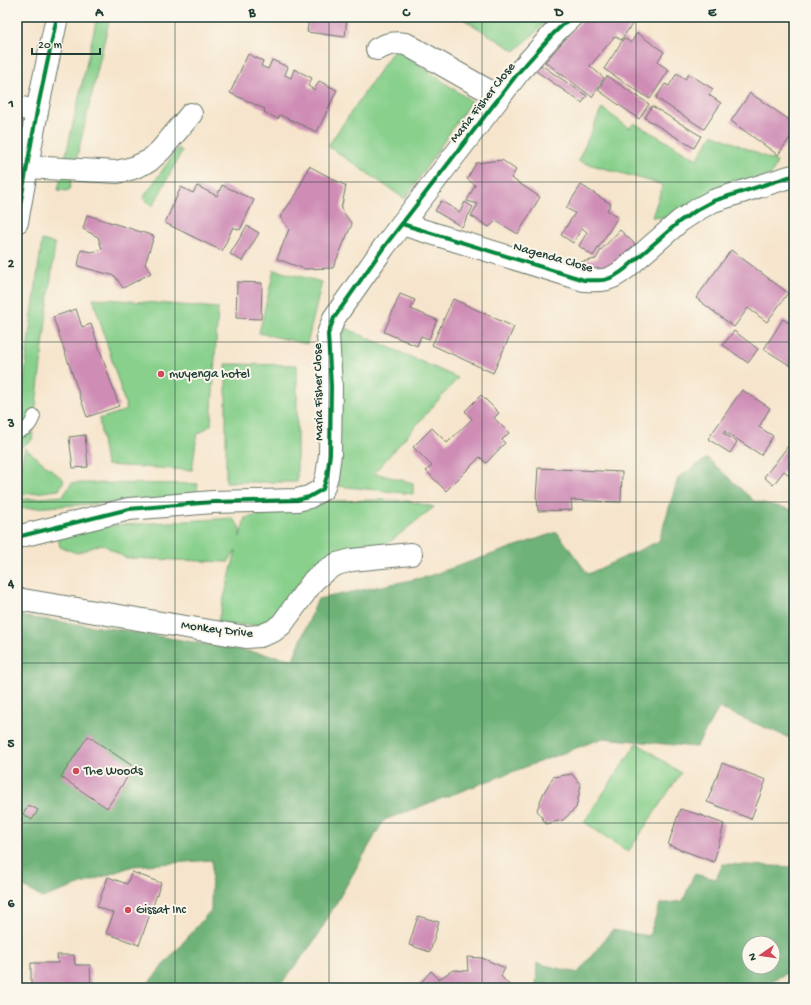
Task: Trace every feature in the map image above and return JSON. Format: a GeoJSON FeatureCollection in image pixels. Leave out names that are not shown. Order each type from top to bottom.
{"type":"FeatureCollection","features":[{"type":"Feature","properties":{"kind":"street"},"geometry":{"type":"LineString","coordinates":[[17,222],[27,167],[27,109],[57,17]]}},
{"type":"Feature","properties":{"kind":"street","name":"Maria Fisher Close"},"geometry":{"type":"LineString","coordinates":[[17,537],[129,509],[213,502],[297,500],[309,497],[323,489],[327,476],[330,454],[331,386],[328,334],[334,318],[402,224],[499,97],[553,34],[571,17]]}},
{"type":"Feature","properties":{"kind":"street"},"geometry":{"type":"LineString","coordinates":[[377,49],[389,43],[397,42],[406,44],[499,97]]}},
{"type":"Feature","properties":{"kind":"street"},"geometry":{"type":"LineString","coordinates":[[27,167],[104,172],[117,172],[133,168],[149,161],[161,150],[191,114]]}},
{"type":"Feature","properties":{"kind":"street","name":"Nagenda Close"},"geometry":{"type":"LineString","coordinates":[[402,224],[584,280],[608,280],[618,275],[680,221],[700,208],[713,201],[794,176]]}},
{"type":"Feature","properties":{"kind":"street","name":"Monkey Drive"},"geometry":{"type":"LineString","coordinates":[[17,599],[246,637],[260,636],[273,631],[282,624],[314,580],[337,564],[352,560],[411,554]]}},
{"type":"Feature","properties":{"kind":"lane"},"geometry":{"type":"LineString","coordinates":[[17,432],[26,430],[34,416]]}},
{"type":"Feature","properties":{"kind":"green space"},"geometry":{"type":"Polygon","coordinates":[[[97,17],[110,17],[69,191],[58,190],[97,17]]]}},
{"type":"Feature","properties":{"kind":"green space"},"geometry":{"type":"Polygon","coordinates":[[[460,17],[552,17],[515,51],[460,17]]]}},
{"type":"Feature","properties":{"kind":"green space"},"geometry":{"type":"Polygon","coordinates":[[[395,48],[471,101],[405,199],[328,146],[395,48]]]}},
{"type":"Feature","properties":{"kind":"green space"},"geometry":{"type":"Polygon","coordinates":[[[602,108],[629,128],[634,123],[697,159],[713,134],[777,162],[772,174],[671,218],[652,217],[663,185],[578,161],[602,108]]]}},
{"type":"Feature","properties":{"kind":"green space"},"geometry":{"type":"Polygon","coordinates":[[[178,148],[182,151],[153,206],[143,198],[178,148]]]}},
{"type":"Feature","properties":{"kind":"green space"},"geometry":{"type":"Polygon","coordinates":[[[42,240],[55,244],[32,440],[17,449],[28,344],[42,240]]]}},
{"type":"Feature","properties":{"kind":"green space"},"geometry":{"type":"Polygon","coordinates":[[[274,270],[322,282],[307,344],[259,333],[274,270]]]}},
{"type":"Feature","properties":{"kind":"green space"},"geometry":{"type":"Polygon","coordinates":[[[93,298],[218,308],[211,425],[197,435],[192,470],[106,465],[99,419],[127,410],[93,298]]]}},
{"type":"Feature","properties":{"kind":"green space"},"geometry":{"type":"Polygon","coordinates":[[[339,325],[458,378],[374,473],[413,483],[413,494],[338,486],[339,325]]]}},
{"type":"Feature","properties":{"kind":"green space"},"geometry":{"type":"Polygon","coordinates":[[[226,364],[297,365],[297,482],[226,482],[226,364]]]}},
{"type":"Feature","properties":{"kind":"green space"},"geometry":{"type":"Polygon","coordinates":[[[25,448],[64,480],[59,490],[17,495],[17,481],[25,448]]]}},
{"type":"Feature","properties":{"kind":"green space"},"geometry":{"type":"Polygon","coordinates":[[[707,458],[754,501],[794,510],[794,739],[719,708],[696,747],[603,738],[384,820],[315,940],[278,988],[144,988],[211,910],[212,860],[133,866],[42,898],[17,883],[17,616],[122,630],[293,659],[318,599],[426,577],[557,532],[588,574],[659,541],[678,478],[707,458]]]}},
{"type":"Feature","properties":{"kind":"green space"},"geometry":{"type":"Polygon","coordinates":[[[72,483],[198,484],[196,497],[17,509],[17,500],[63,496],[72,483]]]}},
{"type":"Feature","properties":{"kind":"green space"},"geometry":{"type":"Polygon","coordinates":[[[325,501],[408,501],[434,507],[387,544],[317,562],[264,625],[217,625],[236,551],[228,562],[126,558],[102,544],[77,553],[60,547],[57,532],[89,527],[232,518],[240,527],[240,537],[245,518],[325,501]]]}},
{"type":"Feature","properties":{"kind":"green space"},"geometry":{"type":"Polygon","coordinates":[[[637,743],[681,773],[628,852],[584,822],[637,743]]]}},
{"type":"Feature","properties":{"kind":"green space"},"geometry":{"type":"Polygon","coordinates":[[[723,864],[794,867],[794,969],[764,985],[767,988],[536,988],[537,963],[578,973],[612,930],[649,936],[660,904],[683,901],[694,874],[716,879],[723,864]]]}},
{"type":"Feature","properties":{"kind":"building"},"geometry":{"type":"Polygon","coordinates":[[[309,17],[347,17],[345,37],[307,32],[309,17]]]}},
{"type":"Feature","properties":{"kind":"building"},"geometry":{"type":"Polygon","coordinates":[[[585,17],[637,17],[621,40],[615,36],[590,66],[604,78],[592,97],[545,62],[585,17]]]}},
{"type":"Feature","properties":{"kind":"building"},"geometry":{"type":"Polygon","coordinates":[[[637,33],[664,52],[657,62],[669,70],[650,99],[604,69],[624,38],[631,43],[637,33]]]}},
{"type":"Feature","properties":{"kind":"building"},"geometry":{"type":"Polygon","coordinates":[[[248,54],[263,61],[261,66],[268,69],[272,60],[288,67],[285,75],[291,78],[294,69],[312,78],[308,86],[314,90],[319,81],[337,90],[317,132],[280,115],[278,119],[264,112],[265,109],[230,93],[248,54]]]}},
{"type":"Feature","properties":{"kind":"building"},"geometry":{"type":"Polygon","coordinates":[[[541,65],[587,96],[582,103],[536,71],[541,65]]]}},
{"type":"Feature","properties":{"kind":"building"},"geometry":{"type":"Polygon","coordinates":[[[677,73],[685,79],[689,74],[713,89],[709,95],[721,103],[704,129],[656,98],[665,84],[669,86],[677,73]]]}},
{"type":"Feature","properties":{"kind":"building"},"geometry":{"type":"Polygon","coordinates":[[[607,76],[649,104],[639,119],[598,90],[607,76]]]}},
{"type":"Feature","properties":{"kind":"building"},"geometry":{"type":"Polygon","coordinates":[[[750,93],[794,123],[794,132],[778,155],[731,121],[750,93]]]}},
{"type":"Feature","properties":{"kind":"building"},"geometry":{"type":"Polygon","coordinates":[[[652,106],[701,136],[694,148],[645,118],[652,106]]]}},
{"type":"Feature","properties":{"kind":"building"},"geometry":{"type":"Polygon","coordinates":[[[502,160],[516,170],[511,178],[540,197],[518,234],[496,221],[489,227],[471,216],[478,204],[467,201],[475,185],[467,179],[476,163],[502,160]]]}},
{"type":"Feature","properties":{"kind":"building"},"geometry":{"type":"Polygon","coordinates":[[[309,166],[346,186],[341,209],[352,224],[333,268],[305,269],[277,259],[289,229],[280,217],[297,193],[309,166]]]}},
{"type":"Feature","properties":{"kind":"building"},"geometry":{"type":"Polygon","coordinates":[[[222,185],[254,200],[240,230],[233,227],[222,251],[165,223],[181,187],[193,193],[197,186],[217,196],[222,185]]]}},
{"type":"Feature","properties":{"kind":"building"},"geometry":{"type":"Polygon","coordinates":[[[581,185],[611,204],[607,210],[618,217],[593,256],[579,246],[587,232],[582,228],[573,243],[561,235],[575,213],[566,208],[581,185]]]}},
{"type":"Feature","properties":{"kind":"building"},"geometry":{"type":"Polygon","coordinates":[[[441,201],[460,212],[465,202],[473,207],[462,227],[435,211],[441,201]]]}},
{"type":"Feature","properties":{"kind":"building"},"geometry":{"type":"Polygon","coordinates":[[[87,215],[154,236],[145,264],[151,273],[123,288],[115,276],[78,266],[81,250],[92,252],[102,249],[98,237],[83,229],[87,215]]]}},
{"type":"Feature","properties":{"kind":"building"},"geometry":{"type":"Polygon","coordinates":[[[247,226],[259,233],[242,261],[230,254],[247,226]]]}},
{"type":"Feature","properties":{"kind":"building"},"geometry":{"type":"Polygon","coordinates":[[[620,230],[635,244],[605,272],[585,274],[581,262],[596,259],[601,250],[620,230]]]}},
{"type":"Feature","properties":{"kind":"building"},"geometry":{"type":"Polygon","coordinates":[[[731,250],[788,293],[767,322],[748,308],[734,327],[696,298],[731,250]]]}},
{"type":"Feature","properties":{"kind":"building"},"geometry":{"type":"Polygon","coordinates":[[[237,282],[262,283],[261,319],[236,318],[237,282]]]}},
{"type":"Feature","properties":{"kind":"building"},"geometry":{"type":"Polygon","coordinates":[[[400,294],[415,300],[411,309],[437,320],[429,339],[421,336],[417,346],[384,332],[400,294]]]}},
{"type":"Feature","properties":{"kind":"building"},"geometry":{"type":"Polygon","coordinates":[[[453,299],[514,327],[493,373],[432,345],[453,299]]]}},
{"type":"Feature","properties":{"kind":"building"},"geometry":{"type":"Polygon","coordinates":[[[76,309],[82,327],[91,324],[119,406],[87,417],[53,317],[76,309]]]}},
{"type":"Feature","properties":{"kind":"building"},"geometry":{"type":"Polygon","coordinates":[[[783,319],[794,326],[794,362],[791,366],[764,349],[783,319]]]}},
{"type":"Feature","properties":{"kind":"building"},"geometry":{"type":"Polygon","coordinates":[[[734,331],[758,349],[748,363],[723,345],[734,331]]]}},
{"type":"Feature","properties":{"kind":"building"},"geometry":{"type":"Polygon","coordinates":[[[742,390],[770,408],[759,427],[773,436],[761,455],[724,431],[723,433],[737,442],[730,453],[708,439],[742,390]]]}},
{"type":"Feature","properties":{"kind":"building"},"geometry":{"type":"Polygon","coordinates":[[[481,395],[499,413],[494,418],[509,433],[502,440],[505,443],[486,463],[480,457],[446,491],[426,471],[432,466],[413,447],[432,428],[447,443],[472,419],[465,411],[481,395]]]}},
{"type":"Feature","properties":{"kind":"building"},"geometry":{"type":"Polygon","coordinates":[[[85,435],[88,467],[73,468],[69,437],[85,435]]]}},
{"type":"Feature","properties":{"kind":"building"},"geometry":{"type":"Polygon","coordinates":[[[789,445],[793,448],[794,447],[794,479],[784,471],[773,485],[764,477],[789,445]]]}},
{"type":"Feature","properties":{"kind":"building"},"geometry":{"type":"Polygon","coordinates":[[[538,468],[622,472],[621,502],[571,500],[572,510],[538,511],[536,498],[538,468]]]}},
{"type":"Feature","properties":{"kind":"building"},"geometry":{"type":"Polygon","coordinates":[[[88,736],[134,767],[107,808],[61,777],[88,736]]]}},
{"type":"Feature","properties":{"kind":"building"},"geometry":{"type":"Polygon","coordinates":[[[722,763],[766,780],[751,819],[707,802],[722,763]]]}},
{"type":"Feature","properties":{"kind":"building"},"geometry":{"type":"Polygon","coordinates":[[[572,774],[581,785],[576,808],[563,820],[546,824],[537,810],[543,794],[553,777],[572,774]]]}},
{"type":"Feature","properties":{"kind":"building"},"geometry":{"type":"Polygon","coordinates":[[[29,805],[38,810],[32,820],[23,814],[29,805]]]}},
{"type":"Feature","properties":{"kind":"building"},"geometry":{"type":"Polygon","coordinates":[[[680,809],[724,824],[714,862],[668,845],[680,809]]]}},
{"type":"Feature","properties":{"kind":"building","name":"Gissat Inc"},"geometry":{"type":"Polygon","coordinates":[[[132,872],[161,883],[139,945],[106,933],[114,913],[97,907],[108,877],[127,884],[132,872]]]}},
{"type":"Feature","properties":{"kind":"building"},"geometry":{"type":"Polygon","coordinates":[[[418,916],[439,922],[430,952],[409,945],[418,916]]]}},
{"type":"Feature","properties":{"kind":"building"},"geometry":{"type":"Polygon","coordinates":[[[57,955],[74,955],[75,965],[90,965],[91,987],[31,988],[31,963],[58,963],[57,955]]]}},
{"type":"Feature","properties":{"kind":"building"},"geometry":{"type":"Polygon","coordinates":[[[467,957],[482,958],[505,968],[501,976],[512,988],[416,988],[431,971],[439,979],[453,970],[468,971],[467,957]]]}},
{"type":"Feature","properties":{"kind":"cycle path"},"geometry":{"type":"LineString","coordinates":[[17,222],[37,111],[57,17]]}},
{"type":"Feature","properties":{"kind":"cycle path"},"geometry":{"type":"LineString","coordinates":[[17,537],[129,509],[213,502],[297,500],[309,497],[323,489],[327,476],[330,454],[331,386],[328,334],[334,318],[384,247],[518,73],[553,34],[571,17]]}},
{"type":"Feature","properties":{"kind":"cycle path"},"geometry":{"type":"LineString","coordinates":[[402,224],[584,280],[601,280],[610,278],[620,273],[680,221],[700,208],[713,201],[794,176]]}},
{"type":"Feature","properties":{"kind":"place","name":"muyenga hotel"},"geometry":{"type":"Point","coordinates":[161,374]}},
{"type":"Feature","properties":{"kind":"place","name":"The Woods"},"geometry":{"type":"Point","coordinates":[76,771]}},
{"type":"Feature","properties":{"kind":"place","name":"Gissat Inc"},"geometry":{"type":"Point","coordinates":[128,910]}}]}
